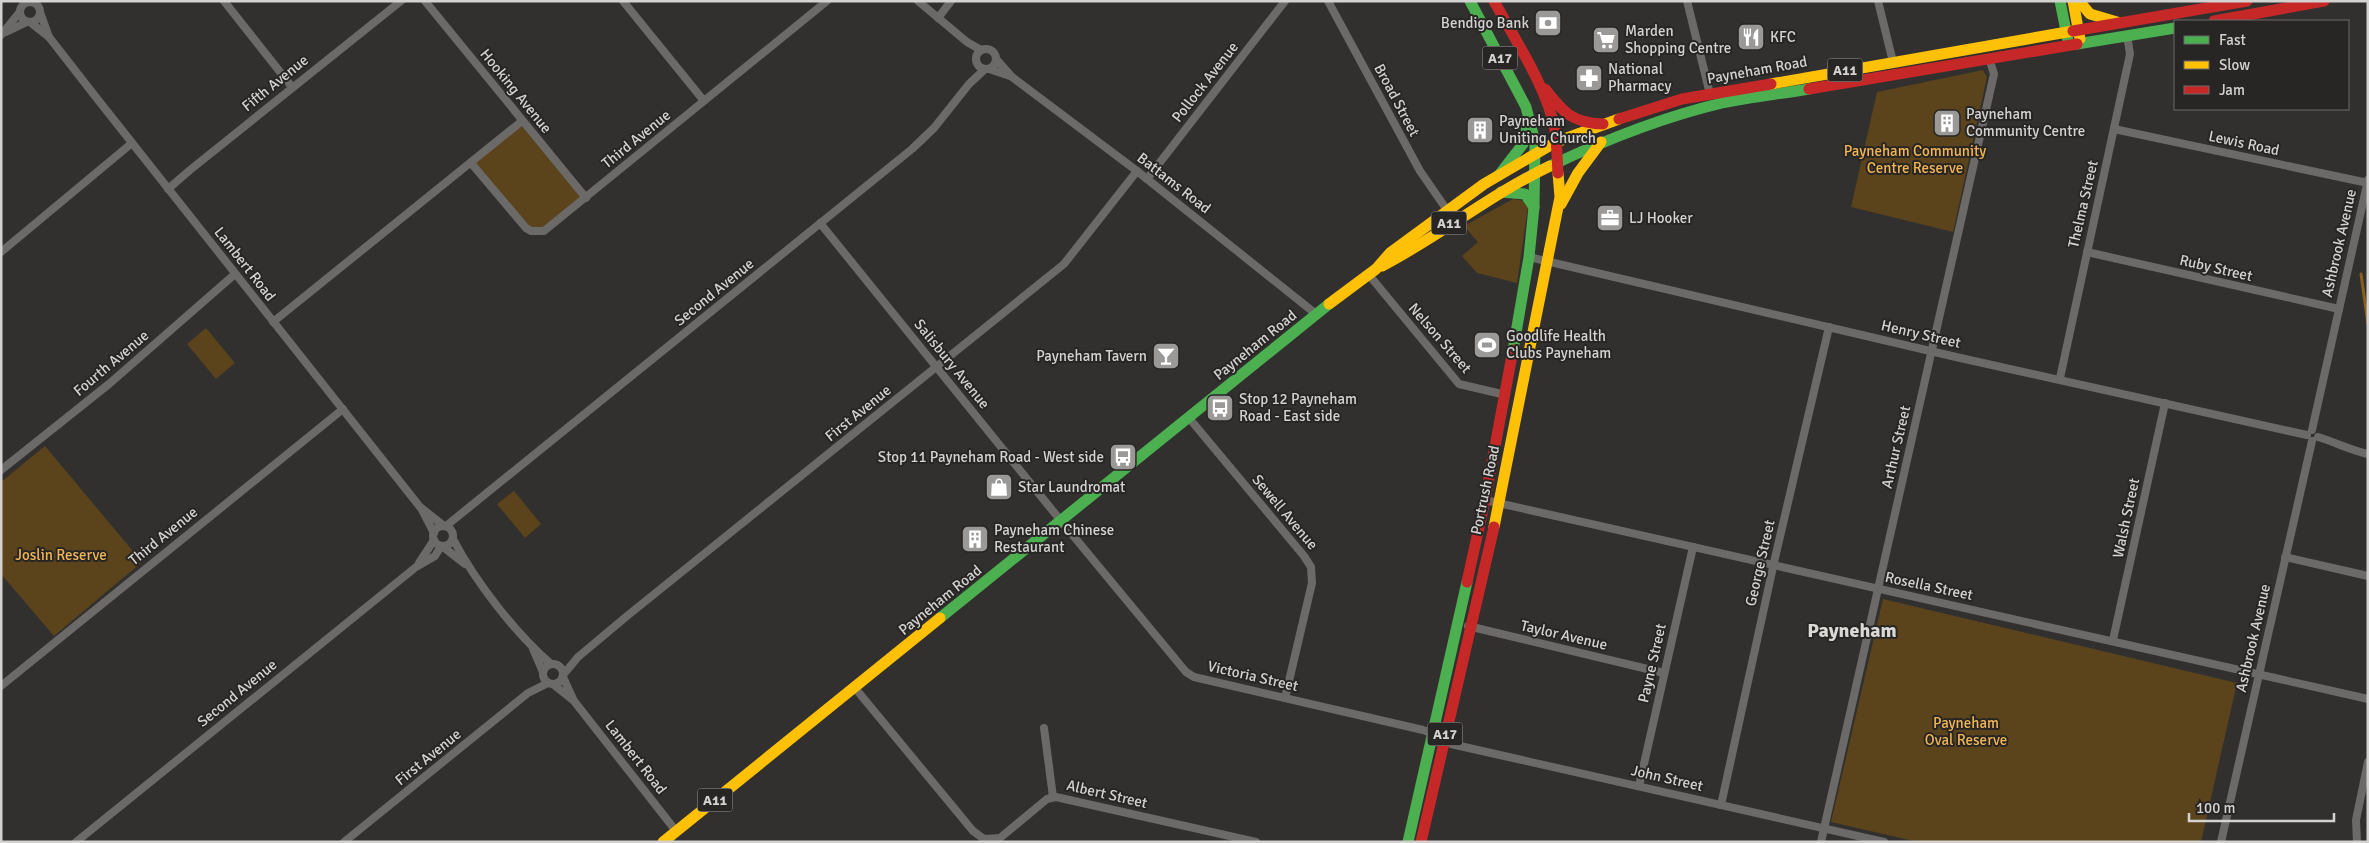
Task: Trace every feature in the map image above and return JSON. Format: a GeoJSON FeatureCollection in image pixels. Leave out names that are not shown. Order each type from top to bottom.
{"type":"FeatureCollection","features":[{"type":"Feature","properties":{"kind":"main road","name":"A17"},"geometry":{"type":"LineString","coordinates":[[1470,1],[1528,116],[1535,142],[1535,173]]}},
{"type":"Feature","properties":{"kind":"main road","name":"A17"},"geometry":{"type":"LineString","coordinates":[[1494,1],[1533,75],[1551,116],[1556,142]]}},
{"type":"Feature","properties":{"kind":"main road"},"geometry":{"type":"LineString","coordinates":[[2060,1],[2066,32],[2074,44]]}},
{"type":"Feature","properties":{"kind":"main road"},"geometry":{"type":"LineString","coordinates":[[2073,1],[2078,30],[2074,44]]}},
{"type":"Feature","properties":{"kind":"main road"},"geometry":{"type":"LineString","coordinates":[[2078,1],[2084,10],[2094,16],[2123,23]]}},
{"type":"Feature","properties":{"kind":"main road","name":"Payneham Road"},"geometry":{"type":"LineString","coordinates":[[664,842],[1316,314],[1372,272],[1390,254],[1447,210],[1499,175],[1556,142],[1604,124],[1682,99],[2247,1]]}},
{"type":"Feature","properties":{"kind":"main road"},"geometry":{"type":"LineString","coordinates":[[2220,20],[2324,1]]}},
{"type":"Feature","properties":{"kind":"main road","name":"Payneham Road"},"geometry":{"type":"LineString","coordinates":[[1372,272],[1398,258],[1454,220],[1558,160],[1659,121],[1723,103],[2174,28]]}},
{"type":"Feature","properties":{"kind":"main road"},"geometry":{"type":"LineString","coordinates":[[1533,75],[1560,108],[1578,122],[1604,124]]}},
{"type":"Feature","properties":{"kind":"main road"},"geometry":{"type":"LineString","coordinates":[[1499,175],[1523,144],[1528,116]]}},
{"type":"Feature","properties":{"kind":"main road","name":"Portrush Road"},"geometry":{"type":"LineString","coordinates":[[1421,842],[1498,503],[1558,211],[1560,183],[1556,142]]}},
{"type":"Feature","properties":{"kind":"main road"},"geometry":{"type":"LineString","coordinates":[[1558,211],[1578,172],[1601,142]]}},
{"type":"Feature","properties":{"kind":"main road","name":"Portrush Road"},"geometry":{"type":"LineString","coordinates":[[1408,842],[1506,394],[1528,257],[1534,207],[1535,173]]}},
{"type":"Feature","properties":{"kind":"main road"},"geometry":{"type":"LineString","coordinates":[[1501,192],[1525,194],[1534,207]]}},
{"type":"Feature","properties":{"kind":"street"},"geometry":{"type":"LineString","coordinates":[[15,1],[20,11]]}},
{"type":"Feature","properties":{"kind":"street"},"geometry":{"type":"LineString","coordinates":[[3,34],[25,3],[35,5],[47,1]]}},
{"type":"Feature","properties":{"kind":"street"},"geometry":{"type":"LineString","coordinates":[[224,1],[292,87]]}},
{"type":"Feature","properties":{"kind":"street","name":"Fifth Avenue"},"geometry":{"type":"LineString","coordinates":[[168,189],[292,87],[401,1]]}},
{"type":"Feature","properties":{"kind":"street","name":"Hooking Avenue"},"geometry":{"type":"LineString","coordinates":[[425,1],[586,198]]}},
{"type":"Feature","properties":{"kind":"street"},"geometry":{"type":"LineString","coordinates":[[623,1],[704,101]]}},
{"type":"Feature","properties":{"kind":"street","name":"Third Avenue"},"geometry":{"type":"LineString","coordinates":[[471,163],[521,223],[531,231],[544,231],[827,1]]}},
{"type":"Feature","properties":{"kind":"street"},"geometry":{"type":"LineString","coordinates":[[918,1],[967,42],[978,56]]}},
{"type":"Feature","properties":{"kind":"street"},"geometry":{"type":"LineString","coordinates":[[938,18],[951,1]]}},
{"type":"Feature","properties":{"kind":"street","name":"Pollock Avenue"},"geometry":{"type":"LineString","coordinates":[[1147,179],[1285,1]]}},
{"type":"Feature","properties":{"kind":"street","name":"Broad Street"},"geometry":{"type":"LineString","coordinates":[[1328,1],[1420,171],[1447,210]]}},
{"type":"Feature","properties":{"kind":"street"},"geometry":{"type":"LineString","coordinates":[[1687,1],[1710,94]]}},
{"type":"Feature","properties":{"kind":"street"},"geometry":{"type":"LineString","coordinates":[[1878,1],[1893,62]]}},
{"type":"Feature","properties":{"kind":"street"},"geometry":{"type":"LineString","coordinates":[[3,34],[38,18],[35,5]]}},
{"type":"Feature","properties":{"kind":"street","name":"Lambert Road"},"geometry":{"type":"LineString","coordinates":[[35,5],[49,37],[420,507],[441,546],[467,565]]}},
{"type":"Feature","properties":{"kind":"street","name":"Lambert Road"},"geometry":{"type":"LineString","coordinates":[[20,11],[28,22],[49,37]]}},
{"type":"Feature","properties":{"kind":"street","name":"Thelma Street"},"geometry":{"type":"LineString","coordinates":[[2060,378],[2130,54],[2127,36]]}},
{"type":"Feature","properties":{"kind":"street","name":"Battams Road"},"geometry":{"type":"LineString","coordinates":[[1012,77],[987,69],[978,56],[989,49],[993,51],[996,59],[1012,77],[1137,171],[1316,314]]}},
{"type":"Feature","properties":{"kind":"street","name":"Second Avenue"},"geometry":{"type":"LineString","coordinates":[[969,84],[978,56]]}},
{"type":"Feature","properties":{"kind":"street","name":"Arthur Street"},"geometry":{"type":"LineString","coordinates":[[1821,842],[1994,74],[1989,58]]}},
{"type":"Feature","properties":{"kind":"street","name":"Second Avenue"},"geometry":{"type":"LineString","coordinates":[[76,842],[416,567],[435,556],[441,546],[448,545],[449,530],[466,511],[934,128],[969,84],[995,65],[996,59]]}},
{"type":"Feature","properties":{"kind":"street"},"geometry":{"type":"LineString","coordinates":[[274,322],[522,120]]}},
{"type":"Feature","properties":{"kind":"street","name":"Lewis Road"},"geometry":{"type":"LineString","coordinates":[[2114,129],[2368,182]]}},
{"type":"Feature","properties":{"kind":"street"},"geometry":{"type":"LineString","coordinates":[[1,252],[132,143]]}},
{"type":"Feature","properties":{"kind":"street","name":"First Avenue"},"geometry":{"type":"LineString","coordinates":[[563,676],[578,657],[1070,258],[1137,171]]}},
{"type":"Feature","properties":{"kind":"street","name":"Ashbrook Avenue"},"geometry":{"type":"LineString","coordinates":[[2221,842],[2368,182]]}},
{"type":"Feature","properties":{"kind":"street","name":"Salisbury Avenue"},"geometry":{"type":"LineString","coordinates":[[820,223],[1061,521]]}},
{"type":"Feature","properties":{"kind":"street","name":"Ruby Street"},"geometry":{"type":"LineString","coordinates":[[2086,252],[2339,309]]}},
{"type":"Feature","properties":{"kind":"street","name":"Henry Street"},"geometry":{"type":"LineString","coordinates":[[1528,257],[1931,351],[2060,378],[2312,436],[2337,443],[2348,450],[2368,454]]}},
{"type":"Feature","properties":{"kind":"street","name":"Nelson Street"},"geometry":{"type":"LineString","coordinates":[[1372,272],[1459,384],[1506,394]]}},
{"type":"Feature","properties":{"kind":"street","name":"Fourth Avenue"},"geometry":{"type":"LineString","coordinates":[[1,470],[109,384],[235,274]]}},
{"type":"Feature","properties":{"kind":"street","name":"George Street"},"geometry":{"type":"LineString","coordinates":[[1721,805],[1773,565],[1829,327]]}},
{"type":"Feature","properties":{"kind":"street","name":"Walsh Street"},"geometry":{"type":"LineString","coordinates":[[2113,640],[2165,403]]}},
{"type":"Feature","properties":{"kind":"street","name":"Third Avenue"},"geometry":{"type":"LineString","coordinates":[[1,686],[343,409]]}},
{"type":"Feature","properties":{"kind":"street","name":"Sewell Avenue"},"geometry":{"type":"LineString","coordinates":[[1189,418],[1304,556],[1311,567],[1312,583],[1285,698]]}},
{"type":"Feature","properties":{"kind":"street","name":"Rosella Street"},"geometry":{"type":"LineString","coordinates":[[1484,500],[2113,640],[2368,699]]}},
{"type":"Feature","properties":{"kind":"street","name":"Lambert Road"},"geometry":{"type":"LineString","coordinates":[[420,507],[449,530],[467,565],[532,648],[554,665]]}},
{"type":"Feature","properties":{"kind":"street","name":"Victoria Street"},"geometry":{"type":"LineString","coordinates":[[1061,521],[1190,675],[1432,732],[1443,742]]}},
{"type":"Feature","properties":{"kind":"street"},"geometry":{"type":"LineString","coordinates":[[434,536],[438,527],[449,530]]}},
{"type":"Feature","properties":{"kind":"street","name":"Second Avenue"},"geometry":{"type":"LineString","coordinates":[[416,567],[434,536]]}},
{"type":"Feature","properties":{"kind":"street","name":"Payne Street"},"geometry":{"type":"LineString","coordinates":[[1639,786],[1692,547]]}},
{"type":"Feature","properties":{"kind":"street"},"geometry":{"type":"LineString","coordinates":[[2285,557],[2368,576]]}},
{"type":"Feature","properties":{"kind":"street","name":"Taylor Avenue"},"geometry":{"type":"LineString","coordinates":[[1457,624],[1664,673]]}},
{"type":"Feature","properties":{"kind":"street","name":"Lambert Road"},"geometry":{"type":"LineString","coordinates":[[532,648],[543,673]]}},
{"type":"Feature","properties":{"kind":"street","name":"First Avenue"},"geometry":{"type":"LineString","coordinates":[[554,665],[578,657]]}},
{"type":"Feature","properties":{"kind":"street"},"geometry":{"type":"LineString","coordinates":[[554,665],[562,669],[563,676],[551,684],[544,679],[543,673],[554,665]]}},
{"type":"Feature","properties":{"kind":"street","name":"First Avenue"},"geometry":{"type":"LineString","coordinates":[[344,842],[528,693],[543,673]]}},
{"type":"Feature","properties":{"kind":"street","name":"Lambert Road"},"geometry":{"type":"LineString","coordinates":[[563,676],[574,701],[676,831]]}},
{"type":"Feature","properties":{"kind":"street","name":"Lambert Road"},"geometry":{"type":"LineString","coordinates":[[551,684],[574,701]]}},
{"type":"Feature","properties":{"kind":"street","name":"First Avenue"},"geometry":{"type":"LineString","coordinates":[[528,693],[551,684]]}},
{"type":"Feature","properties":{"kind":"street","name":"Albert Street"},"geometry":{"type":"LineString","coordinates":[[855,688],[977,839],[990,840],[1000,838],[1053,797],[1256,842]]}},
{"type":"Feature","properties":{"kind":"street"},"geometry":{"type":"LineString","coordinates":[[1044,728],[1053,797]]}},
{"type":"Feature","properties":{"kind":"street","name":"John Street"},"geometry":{"type":"LineString","coordinates":[[1443,742],[1884,842]]}},
{"type":"Feature","properties":{"kind":"street"},"geometry":{"type":"LineString","coordinates":[[2357,842],[2356,820],[2368,762]]}},
{"type":"Feature","properties":{"kind":"green space","name":"Payneham Community Centre Reserve"},"geometry":{"type":"Polygon","coordinates":[[[1983,70],[1987,77],[1953,232],[1851,207],[1877,92],[1983,70]]]}},
{"type":"Feature","properties":{"kind":"green space"},"geometry":{"type":"Polygon","coordinates":[[[522,121],[586,198],[555,224],[531,231],[471,163],[522,121]]]}},
{"type":"Feature","properties":{"kind":"green space"},"geometry":{"type":"Polygon","coordinates":[[[1513,199],[1524,201],[1528,207],[1517,283],[1477,273],[1462,256],[1478,242],[1464,226],[1513,199]]]}},
{"type":"Feature","properties":{"kind":"green space"},"geometry":{"type":"Polygon","coordinates":[[[206,328],[235,363],[216,379],[187,344],[206,328]]]}},
{"type":"Feature","properties":{"kind":"green space","name":"Joslin Reserve"},"geometry":{"type":"Polygon","coordinates":[[[45,446],[142,562],[54,636],[1,574],[1,482],[45,446]]]}},
{"type":"Feature","properties":{"kind":"green space"},"geometry":{"type":"Polygon","coordinates":[[[514,491],[541,524],[525,538],[497,504],[514,491]]]}},
{"type":"Feature","properties":{"kind":"green space","name":"Payneham Oval Reserve"},"geometry":{"type":"Polygon","coordinates":[[[1883,599],[2237,683],[2201,842],[1918,842],[1831,822],[1883,599]]]}},
{"type":"Feature","properties":{"kind":"waterway"},"geometry":{"type":"LineString","coordinates":[[2361,274],[2368,324]]}},
{"type":"Feature","properties":{"kind":"traffic: fast"},"geometry":{"type":"LineString","coordinates":[[1470,1],[1526,107],[1535,142],[1534,207],[1529,257],[1513,350]]}},
{"type":"Feature","properties":{"kind":"traffic: fast"},"geometry":{"type":"LineString","coordinates":[[2060,1],[2068,41]]}},
{"type":"Feature","properties":{"kind":"traffic: fast"},"geometry":{"type":"LineString","coordinates":[[2077,44],[2174,28]]}},
{"type":"Feature","properties":{"kind":"traffic: fast"},"geometry":{"type":"LineString","coordinates":[[1550,166],[1613,138],[1678,115],[1722,103],[1809,89]]}},
{"type":"Feature","properties":{"kind":"traffic: fast"},"geometry":{"type":"LineString","coordinates":[[1499,175],[1523,144],[1528,122]]}},
{"type":"Feature","properties":{"kind":"traffic: fast"},"geometry":{"type":"LineString","coordinates":[[1501,192],[1525,194],[1534,207]]}},
{"type":"Feature","properties":{"kind":"traffic: fast"},"geometry":{"type":"LineString","coordinates":[[940,618],[1329,304]]}},
{"type":"Feature","properties":{"kind":"traffic: fast"},"geometry":{"type":"LineString","coordinates":[[1408,842],[1467,582]]}},
{"type":"Feature","properties":{"kind":"traffic: slow"},"geometry":{"type":"LineString","coordinates":[[2073,1],[2080,39]]}},
{"type":"Feature","properties":{"kind":"traffic: slow"},"geometry":{"type":"LineString","coordinates":[[2079,1],[2090,14],[2117,22]]}},
{"type":"Feature","properties":{"kind":"traffic: slow"},"geometry":{"type":"LineString","coordinates":[[1771,84],[2073,31]]}},
{"type":"Feature","properties":{"kind":"traffic: slow"},"geometry":{"type":"LineString","coordinates":[[1329,304],[1376,269],[1390,253],[1484,184],[1556,142],[1619,119]]}},
{"type":"Feature","properties":{"kind":"traffic: slow"},"geometry":{"type":"LineString","coordinates":[[1561,204],[1578,173],[1601,142]]}},
{"type":"Feature","properties":{"kind":"traffic: slow"},"geometry":{"type":"LineString","coordinates":[[1382,266],[1424,242],[1507,189],[1550,166]]}},
{"type":"Feature","properties":{"kind":"traffic: slow"},"geometry":{"type":"LineString","coordinates":[[1494,527],[1560,197],[1558,173]]}},
{"type":"Feature","properties":{"kind":"traffic: slow"},"geometry":{"type":"LineString","coordinates":[[663,842],[940,618]]}},
{"type":"Feature","properties":{"kind":"traffic: jam"},"geometry":{"type":"LineString","coordinates":[[1494,1],[1545,97],[1555,130],[1558,173]]}},
{"type":"Feature","properties":{"kind":"traffic: jam"},"geometry":{"type":"LineString","coordinates":[[2073,31],[2247,1]]}},
{"type":"Feature","properties":{"kind":"traffic: jam"},"geometry":{"type":"LineString","coordinates":[[2220,20],[2324,1]]}},
{"type":"Feature","properties":{"kind":"traffic: jam"},"geometry":{"type":"LineString","coordinates":[[1809,89],[2077,44]]}},
{"type":"Feature","properties":{"kind":"traffic: jam"},"geometry":{"type":"LineString","coordinates":[[1619,119],[1682,99],[1771,84]]}},
{"type":"Feature","properties":{"kind":"traffic: jam"},"geometry":{"type":"LineString","coordinates":[[1545,89],[1569,115],[1583,121],[1603,124]]}},
{"type":"Feature","properties":{"kind":"traffic: jam"},"geometry":{"type":"LineString","coordinates":[[1467,582],[1485,500],[1513,350]]}},
{"type":"Feature","properties":{"kind":"traffic: jam"},"geometry":{"type":"LineString","coordinates":[[1421,842],[1494,527]]}},
{"type":"Feature","properties":{"kind":"place","name":"Bendigo Bank"},"geometry":{"type":"Point","coordinates":[1548,23]}},
{"type":"Feature","properties":{"kind":"place","name":"KFC"},"geometry":{"type":"Point","coordinates":[1751,37]}},
{"type":"Feature","properties":{"kind":"place","name":"Marden Shopping Centre"},"geometry":{"type":"Point","coordinates":[1606,40]}},
{"type":"Feature","properties":{"kind":"place","name":"National Pharmacy"},"geometry":{"type":"Point","coordinates":[1589,78]}},
{"type":"Feature","properties":{"kind":"place","name":"Payneham Community Centre"},"geometry":{"type":"Point","coordinates":[1947,123]}},
{"type":"Feature","properties":{"kind":"place","name":"Payneham Uniting Church"},"geometry":{"type":"Point","coordinates":[1480,130]}},
{"type":"Feature","properties":{"kind":"place","name":"LJ Hooker"},"geometry":{"type":"Point","coordinates":[1610,218]}},
{"type":"Feature","properties":{"kind":"place","name":"Goodlife Health Clubs Payneham"},"geometry":{"type":"Point","coordinates":[1487,345]}},
{"type":"Feature","properties":{"kind":"place","name":"Payneham Tavern"},"geometry":{"type":"Point","coordinates":[1166,356]}},
{"type":"Feature","properties":{"kind":"place","name":"Stop 12 Payneham Road - East side"},"geometry":{"type":"Point","coordinates":[1220,408]}},
{"type":"Feature","properties":{"kind":"place","name":"Stop 11 Payneham Road - West side"},"geometry":{"type":"Point","coordinates":[1123,457]}},
{"type":"Feature","properties":{"kind":"place","name":"Star Laundromat"},"geometry":{"type":"Point","coordinates":[999,487]}},
{"type":"Feature","properties":{"kind":"place","name":"Payneham Chinese Restaurant"},"geometry":{"type":"Point","coordinates":[975,539]}},
{"type":"Feature","properties":{"kind":"district","name":"Payneham"},"geometry":{"type":"Point","coordinates":[1852,630]}}]}
